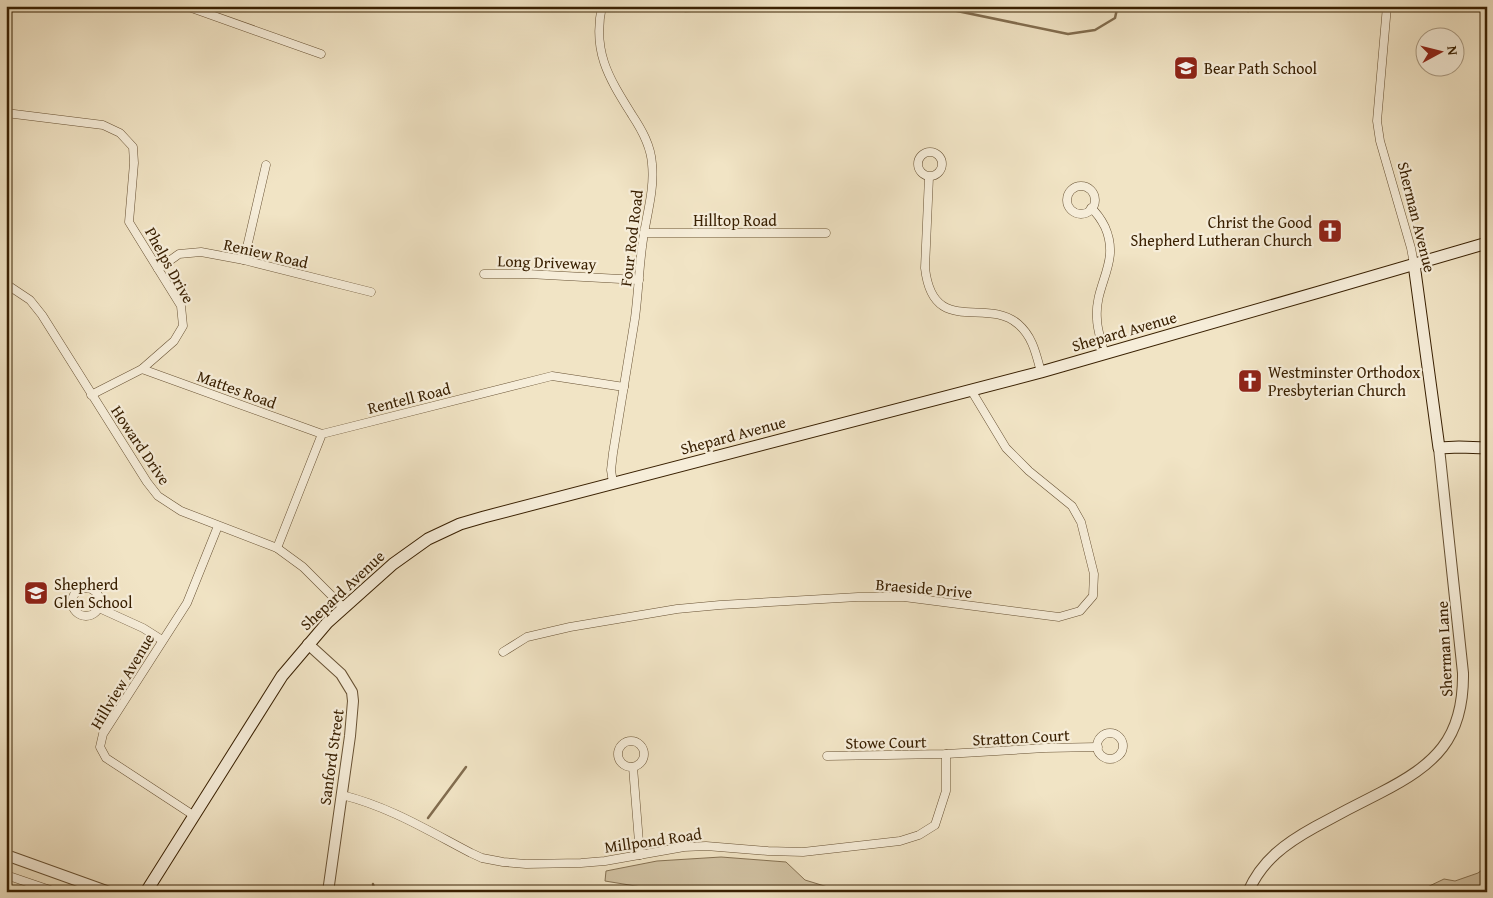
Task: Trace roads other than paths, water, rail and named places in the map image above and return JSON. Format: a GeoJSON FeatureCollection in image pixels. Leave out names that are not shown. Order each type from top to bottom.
{"type":"FeatureCollection","features":[{"type":"Feature","properties":{"kind":"main road","name":"Shepard Avenue"},"geometry":{"type":"LineString","coordinates":[[146,892],[282,676],[308,644],[343,606],[410,551],[443,531],[484,517],[1041,372],[1487,243]]}},
{"type":"Feature","properties":{"kind":"main road","name":"Sherman Avenue"},"geometry":{"type":"LineString","coordinates":[[1414,264],[1439,448]]}},
{"type":"Feature","properties":{"kind":"main road"},"geometry":{"type":"LineString","coordinates":[[1439,448],[1459,446],[1487,448]]}},
{"type":"Feature","properties":{"kind":"street"},"geometry":{"type":"LineString","coordinates":[[186,6],[321,54]]}},
{"type":"Feature","properties":{"kind":"street","name":"Four Rod Road"},"geometry":{"type":"LineString","coordinates":[[602,6],[598,31],[601,54],[611,79],[642,131],[651,156],[653,174],[644,233],[635,317],[611,470],[613,484]]}},
{"type":"Feature","properties":{"kind":"street","name":"Sherman Avenue"},"geometry":{"type":"LineString","coordinates":[[1387,6],[1377,121],[1380,141],[1409,240],[1414,264]]}},
{"type":"Feature","properties":{"kind":"street","name":"Phelps Drive"},"geometry":{"type":"LineString","coordinates":[[6,113],[103,125],[120,133],[133,147],[134,163],[129,222],[181,306],[183,326],[174,341],[142,369],[91,395]]}},
{"type":"Feature","properties":{"kind":"street"},"geometry":{"type":"LineString","coordinates":[[244,260],[266,165]]}},
{"type":"Feature","properties":{"kind":"street"},"geometry":{"type":"LineString","coordinates":[[930,177],[925,268],[926,280],[930,290],[937,300],[947,308],[961,312],[991,313],[1018,323],[1035,348],[1041,372]]}},
{"type":"Feature","properties":{"kind":"street"},"geometry":{"type":"LineString","coordinates":[[1092,208],[1099,215],[1108,235],[1111,251],[1099,296],[1096,318],[1104,353]]}},
{"type":"Feature","properties":{"kind":"street","name":"Hilltop Road"},"geometry":{"type":"LineString","coordinates":[[644,233],[826,233]]}},
{"type":"Feature","properties":{"kind":"street","name":"Reniew Road"},"geometry":{"type":"LineString","coordinates":[[158,269],[179,254],[201,252],[244,260],[370,292]]}},
{"type":"Feature","properties":{"kind":"street","name":"Long Driveway"},"geometry":{"type":"LineString","coordinates":[[484,274],[528,274],[639,280]]}},
{"type":"Feature","properties":{"kind":"street","name":"Howard Drive"},"geometry":{"type":"LineString","coordinates":[[6,284],[30,300],[42,315],[91,395],[158,496],[181,511],[276,548],[303,566],[343,606]]}},
{"type":"Feature","properties":{"kind":"street","name":"Mattes Road"},"geometry":{"type":"LineString","coordinates":[[142,369],[322,434]]}},
{"type":"Feature","properties":{"kind":"street","name":"Rentell Road"},"geometry":{"type":"LineString","coordinates":[[322,434],[552,376],[624,387]]}},
{"type":"Feature","properties":{"kind":"street","name":"Braeside Drive"},"geometry":{"type":"LineString","coordinates":[[503,652],[527,637],[570,627],[677,609],[720,605],[858,597],[904,597],[1059,617],[1080,611],[1092,596],[1094,574],[1081,522],[1072,506],[1029,471],[1006,448],[971,390]]}},
{"type":"Feature","properties":{"kind":"street"},"geometry":{"type":"LineString","coordinates":[[276,548],[322,434]]}},
{"type":"Feature","properties":{"kind":"street","name":"Sherman Lane"},"geometry":{"type":"LineString","coordinates":[[1248,892],[1260,870],[1278,851],[1298,836],[1410,777],[1433,759],[1454,730],[1462,701],[1464,673],[1439,448]]}},
{"type":"Feature","properties":{"kind":"street","name":"Hillview Avenue"},"geometry":{"type":"LineString","coordinates":[[193,816],[106,758],[100,747],[103,734],[186,604],[218,526]]}},
{"type":"Feature","properties":{"kind":"street"},"geometry":{"type":"LineString","coordinates":[[99,608],[143,628],[162,640]]}},
{"type":"Feature","properties":{"kind":"street","name":"Sanford Street"},"geometry":{"type":"LineString","coordinates":[[308,644],[341,674],[352,692],[353,710],[328,892]]}},
{"type":"Feature","properties":{"kind":"street","name":"Stratton Court"},"geometry":{"type":"LineString","coordinates":[[946,754],[1098,747]]}},
{"type":"Feature","properties":{"kind":"street","name":"Millpond Road"},"geometry":{"type":"LineString","coordinates":[[342,794],[403,816],[471,853],[496,861],[526,864],[581,863],[605,861],[684,847],[706,846],[768,852],[803,852],[900,841],[919,835],[935,825],[946,791],[946,754]]}},
{"type":"Feature","properties":{"kind":"street","name":"Stowe Court"},"geometry":{"type":"LineString","coordinates":[[827,756],[946,754]]}},
{"type":"Feature","properties":{"kind":"street"},"geometry":{"type":"LineString","coordinates":[[633,767],[640,855]]}},
{"type":"Feature","properties":{"kind":"street"},"geometry":{"type":"LineString","coordinates":[[6,855],[109,892]]}},
{"type":"Feature","properties":{"kind":"street"},"geometry":{"type":"LineString","coordinates":[[6,875],[56,892]]}},
{"type":"Feature","properties":{"kind":"street"},"geometry":{"type":"LineString","coordinates":[[82,882],[96,892]]}},
{"type":"Feature","properties":{"kind":"waterway"},"geometry":{"type":"LineString","coordinates":[[684,6],[685,11],[712,10],[731,6]]}},
{"type":"Feature","properties":{"kind":"waterway"},"geometry":{"type":"LineString","coordinates":[[933,6],[1068,34],[1095,30],[1115,18],[1117,9],[1124,6]]}},
{"type":"Feature","properties":{"kind":"waterway"},"geometry":{"type":"LineString","coordinates":[[1234,6],[1248,11],[1275,6]]}},
{"type":"Feature","properties":{"kind":"waterway"},"geometry":{"type":"LineString","coordinates":[[428,818],[466,767]]}},
{"type":"Feature","properties":{"kind":"waterway"},"geometry":{"type":"LineString","coordinates":[[373,884],[375,892]]}},
{"type":"Feature","properties":{"kind":"place","name":"Bear Path School"},"geometry":{"type":"Point","coordinates":[1186,68]}},
{"type":"Feature","properties":{"kind":"place","name":"Christ the Good Shepherd Lutheran Church"},"geometry":{"type":"Point","coordinates":[1330,231]}},
{"type":"Feature","properties":{"kind":"place","name":"Westminster Orthodox Presbyterian Church"},"geometry":{"type":"Point","coordinates":[1250,381]}},
{"type":"Feature","properties":{"kind":"place","name":"Shepherd Glen School"},"geometry":{"type":"Point","coordinates":[36,593]}}]}
